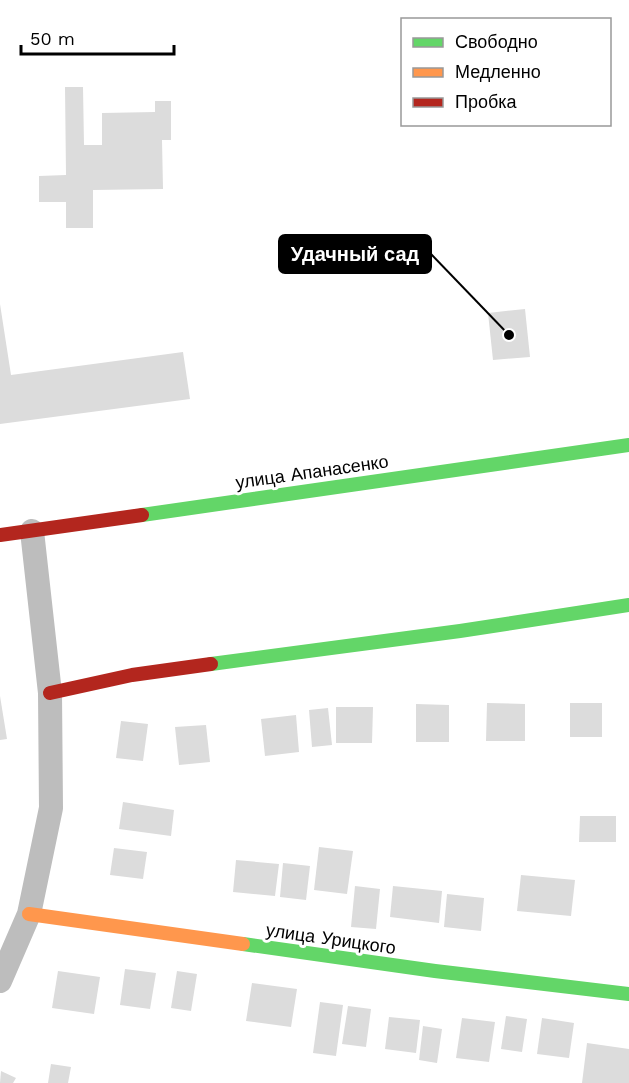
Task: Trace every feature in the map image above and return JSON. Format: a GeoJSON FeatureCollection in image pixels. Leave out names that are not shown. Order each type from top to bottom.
{"type":"FeatureCollection","features":[{"type":"Feature","properties":{"kind":"street","name":"улица Апанасенко"},"geometry":{"type":"LineString","coordinates":[[0,536],[629,446]]}},
{"type":"Feature","properties":{"kind":"street"},"geometry":{"type":"LineString","coordinates":[[0,981],[29,914],[51,808],[50,693],[32,531]]}},
{"type":"Feature","properties":{"kind":"street"},"geometry":{"type":"LineString","coordinates":[[50,693],[132,675],[460,631],[629,605]]}},
{"type":"Feature","properties":{"kind":"street","name":"улица Урицкого"},"geometry":{"type":"LineString","coordinates":[[29,914],[435,971],[629,994]]}},
{"type":"Feature","properties":{"kind":"building"},"geometry":{"type":"Polygon","coordinates":[[[65,87],[83,87],[84,145],[102,145],[102,113],[155,112],[155,101],[171,101],[171,140],[162,140],[163,189],[93,190],[93,228],[66,228],[66,202],[39,202],[39,176],[66,175],[65,87]]]}},
{"type":"Feature","properties":{"kind":"building"},"geometry":{"type":"Polygon","coordinates":[[[0,304],[11,375],[183,352],[190,399],[0,424],[0,304]]]}},
{"type":"Feature","properties":{"kind":"building"},"geometry":{"type":"Polygon","coordinates":[[[525,309],[530,357],[493,360],[488,313],[525,309]]]}},
{"type":"Feature","properties":{"kind":"building"},"geometry":{"type":"Polygon","coordinates":[[[0,696],[7,739],[0,740],[0,696]]]}},
{"type":"Feature","properties":{"kind":"building"},"geometry":{"type":"Polygon","coordinates":[[[487,703],[525,704],[525,741],[486,741],[487,703]]]}},
{"type":"Feature","properties":{"kind":"building"},"geometry":{"type":"Polygon","coordinates":[[[570,703],[602,703],[602,737],[570,737],[570,703]]]}},
{"type":"Feature","properties":{"kind":"building"},"geometry":{"type":"Polygon","coordinates":[[[416,704],[449,705],[449,742],[416,742],[416,704]]]}},
{"type":"Feature","properties":{"kind":"building"},"geometry":{"type":"Polygon","coordinates":[[[336,707],[373,707],[372,743],[336,743],[336,707]]]}},
{"type":"Feature","properties":{"kind":"building"},"geometry":{"type":"Polygon","coordinates":[[[328,708],[332,745],[312,747],[309,710],[328,708]]]}},
{"type":"Feature","properties":{"kind":"building"},"geometry":{"type":"Polygon","coordinates":[[[296,715],[299,752],[265,756],[261,719],[296,715]]]}},
{"type":"Feature","properties":{"kind":"building"},"geometry":{"type":"Polygon","coordinates":[[[121,721],[148,724],[143,761],[116,758],[121,721]]]}},
{"type":"Feature","properties":{"kind":"building"},"geometry":{"type":"Polygon","coordinates":[[[206,725],[210,762],[179,765],[175,727],[206,725]]]}},
{"type":"Feature","properties":{"kind":"building"},"geometry":{"type":"Polygon","coordinates":[[[123,802],[174,810],[171,836],[119,829],[123,802]]]}},
{"type":"Feature","properties":{"kind":"building"},"geometry":{"type":"Polygon","coordinates":[[[580,816],[616,816],[616,842],[579,842],[580,816]]]}},
{"type":"Feature","properties":{"kind":"building"},"geometry":{"type":"Polygon","coordinates":[[[319,847],[353,851],[347,894],[314,890],[319,847]]]}},
{"type":"Feature","properties":{"kind":"building"},"geometry":{"type":"Polygon","coordinates":[[[114,848],[147,852],[143,879],[110,875],[114,848]]]}},
{"type":"Feature","properties":{"kind":"building"},"geometry":{"type":"Polygon","coordinates":[[[236,860],[279,864],[275,896],[233,892],[236,860]]]}},
{"type":"Feature","properties":{"kind":"building"},"geometry":{"type":"Polygon","coordinates":[[[283,863],[310,866],[306,900],[280,897],[283,863]]]}},
{"type":"Feature","properties":{"kind":"building"},"geometry":{"type":"Polygon","coordinates":[[[521,875],[575,880],[571,916],[517,911],[521,875]]]}},
{"type":"Feature","properties":{"kind":"building"},"geometry":{"type":"Polygon","coordinates":[[[355,886],[380,889],[376,929],[351,927],[355,886]]]}},
{"type":"Feature","properties":{"kind":"building"},"geometry":{"type":"Polygon","coordinates":[[[393,886],[442,891],[439,923],[390,917],[393,886]]]}},
{"type":"Feature","properties":{"kind":"building"},"geometry":{"type":"Polygon","coordinates":[[[447,894],[484,898],[481,931],[444,927],[447,894]]]}},
{"type":"Feature","properties":{"kind":"building"},"geometry":{"type":"Polygon","coordinates":[[[125,969],[156,973],[150,1009],[120,1005],[125,969]]]}},
{"type":"Feature","properties":{"kind":"building"},"geometry":{"type":"Polygon","coordinates":[[[58,971],[100,977],[94,1014],[52,1008],[58,971]]]}},
{"type":"Feature","properties":{"kind":"building"},"geometry":{"type":"Polygon","coordinates":[[[177,971],[197,974],[191,1011],[171,1008],[177,971]]]}},
{"type":"Feature","properties":{"kind":"building"},"geometry":{"type":"Polygon","coordinates":[[[252,983],[297,989],[291,1027],[246,1021],[252,983]]]}},
{"type":"Feature","properties":{"kind":"building"},"geometry":{"type":"Polygon","coordinates":[[[320,1002],[343,1005],[336,1056],[313,1053],[320,1002]]]}},
{"type":"Feature","properties":{"kind":"building"},"geometry":{"type":"Polygon","coordinates":[[[348,1006],[371,1009],[366,1047],[342,1044],[348,1006]]]}},
{"type":"Feature","properties":{"kind":"building"},"geometry":{"type":"Polygon","coordinates":[[[506,1016],[527,1019],[522,1052],[501,1049],[506,1016]]]}},
{"type":"Feature","properties":{"kind":"building"},"geometry":{"type":"Polygon","coordinates":[[[389,1017],[420,1020],[416,1053],[385,1049],[389,1017]]]}},
{"type":"Feature","properties":{"kind":"building"},"geometry":{"type":"Polygon","coordinates":[[[462,1018],[495,1022],[489,1062],[456,1058],[462,1018]]]}},
{"type":"Feature","properties":{"kind":"building"},"geometry":{"type":"Polygon","coordinates":[[[542,1018],[574,1023],[569,1058],[537,1054],[542,1018]]]}},
{"type":"Feature","properties":{"kind":"building"},"geometry":{"type":"Polygon","coordinates":[[[423,1026],[442,1029],[437,1063],[419,1060],[423,1026]]]}},
{"type":"Feature","properties":{"kind":"building"},"geometry":{"type":"Polygon","coordinates":[[[587,1043],[629,1049],[629,1083],[582,1083],[587,1043]]]}},
{"type":"Feature","properties":{"kind":"building"},"geometry":{"type":"Polygon","coordinates":[[[51,1064],[71,1067],[68,1083],[48,1083],[51,1064]]]}},
{"type":"Feature","properties":{"kind":"building"},"geometry":{"type":"Polygon","coordinates":[[[1,1071],[16,1078],[13,1083],[0,1083],[1,1071]]]}},
{"type":"Feature","properties":{"kind":"traffic: fast"},"geometry":{"type":"LineString","coordinates":[[142,515],[629,445]]}},
{"type":"Feature","properties":{"kind":"traffic: fast"},"geometry":{"type":"LineString","coordinates":[[211,664],[460,631],[629,605]]}},
{"type":"Feature","properties":{"kind":"traffic: fast"},"geometry":{"type":"LineString","coordinates":[[243,944],[435,971],[629,994]]}},
{"type":"Feature","properties":{"kind":"traffic: slow"},"geometry":{"type":"LineString","coordinates":[[29,914],[243,944]]}},
{"type":"Feature","properties":{"kind":"traffic: jam"},"geometry":{"type":"LineString","coordinates":[[0,535],[142,515]]}},
{"type":"Feature","properties":{"kind":"traffic: jam"},"geometry":{"type":"LineString","coordinates":[[50,693],[132,675],[211,664]]}},
{"type":"Feature","properties":{"kind":"place","name":"Удачный сад"},"geometry":{"type":"Point","coordinates":[509,335]}}]}
